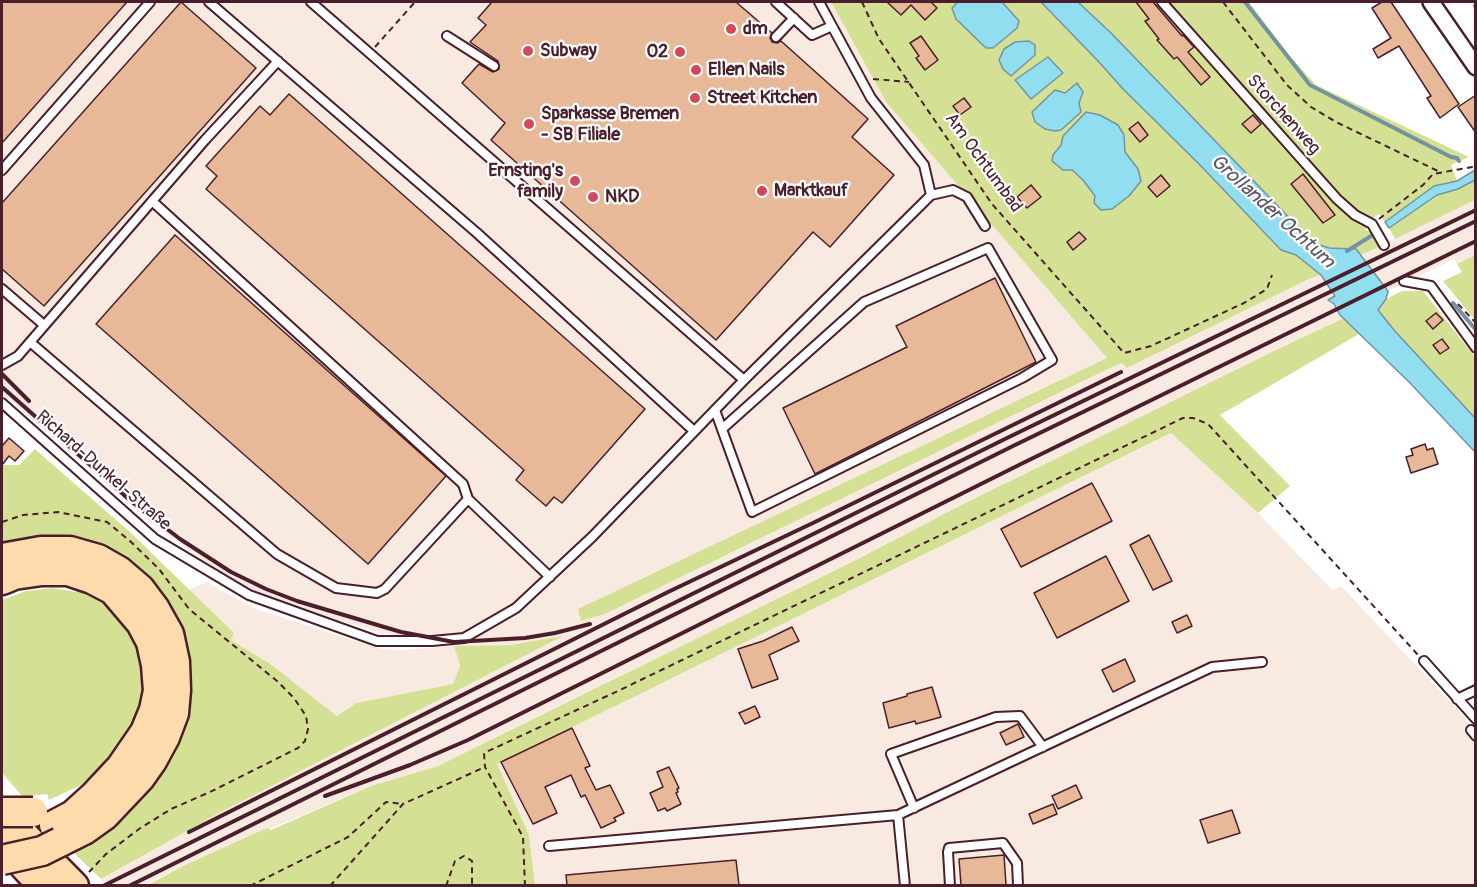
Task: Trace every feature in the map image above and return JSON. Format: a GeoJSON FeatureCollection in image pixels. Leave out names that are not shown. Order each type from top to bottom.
{"type":"FeatureCollection","features":[{"type":"Feature","properties":{"kind":"highway"},"geometry":{"type":"LineString","coordinates":[[2,558],[41,551],[70,551],[98,559],[119,571],[140,590],[155,609],[169,634],[175,662],[174,713],[165,737],[140,778],[105,815],[84,830],[19,827]]}},
{"type":"Feature","properties":{"kind":"highway"},"geometry":{"type":"LineString","coordinates":[[2,580],[14,575],[42,571],[68,571],[92,579],[113,590],[141,623],[151,642],[156,664],[158,691],[154,710],[145,732],[121,767],[94,796],[73,816],[19,827]]}},
{"type":"Feature","properties":{"kind":"highway"},"geometry":{"type":"LineString","coordinates":[[2,794],[19,827],[43,885]]}},
{"type":"Feature","properties":{"kind":"highway"},"geometry":{"type":"LineString","coordinates":[[2,860],[42,851],[19,827]]}},
{"type":"Feature","properties":{"kind":"highway"},"geometry":{"type":"LineString","coordinates":[[19,827],[82,879]]}},
{"type":"Feature","properties":{"kind":"street"},"geometry":{"type":"LineString","coordinates":[[1431,2],[1476,67]]}},
{"type":"Feature","properties":{"kind":"lane"},"geometry":{"type":"LineString","coordinates":[[2,170],[150,2]]}},
{"type":"Feature","properties":{"kind":"lane"},"geometry":{"type":"LineString","coordinates":[[209,2],[477,233],[694,431]]}},
{"type":"Feature","properties":{"kind":"lane"},"geometry":{"type":"LineString","coordinates":[[311,2],[744,380]]}},
{"type":"Feature","properties":{"kind":"lane"},"geometry":{"type":"LineString","coordinates":[[776,2],[812,35],[832,26]]}},
{"type":"Feature","properties":{"kind":"lane"},"geometry":{"type":"LineString","coordinates":[[819,2],[871,98],[924,165],[930,195],[953,190],[967,197],[985,226]]}},
{"type":"Feature","properties":{"kind":"lane","name":"Storchenweg"},"geometry":{"type":"LineString","coordinates":[[1162,2],[1337,199],[1354,215],[1372,224],[1384,245]]}},
{"type":"Feature","properties":{"kind":"lane"},"geometry":{"type":"LineString","coordinates":[[776,37],[794,18]]}},
{"type":"Feature","properties":{"kind":"lane"},"geometry":{"type":"LineString","coordinates":[[447,36],[494,66]]}},
{"type":"Feature","properties":{"kind":"lane"},"geometry":{"type":"LineString","coordinates":[[2,365],[18,356],[152,201],[278,61]]}},
{"type":"Feature","properties":{"kind":"lane","name":"Richard-Dunkel-Straße"},"geometry":{"type":"LineString","coordinates":[[2,403],[155,539],[249,595],[377,641],[432,641],[464,638],[516,609],[550,577],[930,195]]}},
{"type":"Feature","properties":{"kind":"lane"},"geometry":{"type":"LineString","coordinates":[[152,201],[463,484],[468,499],[550,577]]}},
{"type":"Feature","properties":{"kind":"lane"},"geometry":{"type":"LineString","coordinates":[[715,410],[752,512],[1022,378],[1052,360],[988,248],[864,302],[722,429]]}},
{"type":"Feature","properties":{"kind":"lane"},"geometry":{"type":"LineString","coordinates":[[1404,281],[1431,286],[1476,348]]}},
{"type":"Feature","properties":{"kind":"lane"},"geometry":{"type":"LineString","coordinates":[[2,289],[44,325]]}},
{"type":"Feature","properties":{"kind":"lane"},"geometry":{"type":"LineString","coordinates":[[30,342],[277,554],[336,588],[377,594],[385,589],[468,499]]}},
{"type":"Feature","properties":{"kind":"lane"},"geometry":{"type":"LineString","coordinates":[[1424,661],[1476,718]]}},
{"type":"Feature","properties":{"kind":"lane"},"geometry":{"type":"LineString","coordinates":[[549,846],[898,815],[1212,667],[1262,662]]}},
{"type":"Feature","properties":{"kind":"lane"},"geometry":{"type":"LineString","coordinates":[[1458,699],[1476,690]]}},
{"type":"Feature","properties":{"kind":"lane"},"geometry":{"type":"LineString","coordinates":[[914,808],[891,754],[996,717],[1020,716],[1043,747]]}},
{"type":"Feature","properties":{"kind":"lane"},"geometry":{"type":"LineString","coordinates":[[898,815],[905,885]]}},
{"type":"Feature","properties":{"kind":"lane"},"geometry":{"type":"LineString","coordinates":[[950,885],[949,848],[1003,843],[1017,863],[1018,885]]}},
{"type":"Feature","properties":{"kind":"path"},"geometry":{"type":"LineString","coordinates":[[369,53],[415,2]]}},
{"type":"Feature","properties":{"kind":"path","name":"Am Ochtumbad"},"geometry":{"type":"LineString","coordinates":[[862,2],[879,39],[992,204],[1124,353],[1151,346],[1244,303],[1267,289],[1272,275]]}},
{"type":"Feature","properties":{"kind":"path"},"geometry":{"type":"LineString","coordinates":[[1223,2],[1287,86],[1311,106],[1336,122],[1440,172]]}},
{"type":"Feature","properties":{"kind":"path"},"geometry":{"type":"LineString","coordinates":[[860,77],[909,82]]}},
{"type":"Feature","properties":{"kind":"path"},"geometry":{"type":"LineString","coordinates":[[1372,224],[1423,185],[1433,174],[1476,164]]}},
{"type":"Feature","properties":{"kind":"path"},"geometry":{"type":"LineString","coordinates":[[525,885],[523,837],[485,766],[484,753],[631,685],[1183,418],[1193,418],[1208,424],[1424,661]]}},
{"type":"Feature","properties":{"kind":"path"},"geometry":{"type":"LineString","coordinates":[[82,879],[106,854],[171,809],[298,748],[305,741],[308,729],[306,716]]}},
{"type":"Feature","properties":{"kind":"path"},"geometry":{"type":"LineString","coordinates":[[330,885],[403,804],[485,766]]}},
{"type":"Feature","properties":{"kind":"path"},"geometry":{"type":"LineString","coordinates":[[250,885],[348,837],[386,802],[403,804]]}},
{"type":"Feature","properties":{"kind":"path"},"geometry":{"type":"LineString","coordinates":[[446,885],[455,861],[464,856],[472,861],[472,885]]}},
{"type":"Feature","properties":{"kind":"shaded area"},"geometry":{"type":"Polygon","coordinates":[[[2,2],[831,2],[886,102],[1107,358],[579,609],[581,621],[605,614],[1114,366],[1122,363],[1127,368],[1309,279],[1321,275],[1336,296],[1328,300],[1344,318],[438,766],[371,786],[185,865],[146,885],[107,885],[101,879],[221,812],[561,637],[510,645],[454,646],[460,666],[453,684],[356,703],[337,716],[269,663],[231,640],[233,633],[188,590],[207,582],[253,608],[381,649],[405,650],[451,646],[381,633],[338,620],[267,596],[226,576],[158,528],[2,393],[2,2]]]}},
{"type":"Feature","properties":{"kind":"shaded area"},"geometry":{"type":"Polygon","coordinates":[[[1475,200],[1475,255],[1457,264],[1454,259],[1388,291],[1360,255],[1475,200]]]}},
{"type":"Feature","properties":{"kind":"shaded area"},"geometry":{"type":"Polygon","coordinates":[[[1171,433],[1258,513],[1332,590],[1341,586],[1475,731],[1475,885],[535,885],[529,835],[496,764],[1171,433]]]}},
{"type":"Feature","properties":{"kind":"green space"},"geometry":{"type":"Polygon","coordinates":[[[831,2],[958,2],[952,8],[956,19],[987,48],[993,48],[1019,21],[1002,2],[1041,2],[1280,250],[1296,255],[1321,275],[1127,368],[1122,363],[1114,366],[605,614],[581,621],[578,609],[1107,358],[886,102],[831,2]],[[1115,123],[1061,145],[1053,155],[1083,180],[1095,197],[1138,169],[1125,152],[1124,135],[1115,123]]]}},
{"type":"Feature","properties":{"kind":"green space"},"geometry":{"type":"Polygon","coordinates":[[[1078,2],[1249,2],[1288,54],[1316,85],[1469,157],[1451,165],[1457,181],[1434,186],[1385,222],[1379,214],[1374,217],[1365,230],[1372,232],[1381,246],[1360,255],[1356,249],[1329,248],[1318,244],[1301,230],[1078,2]]]}},
{"type":"Feature","properties":{"kind":"green space"},"geometry":{"type":"Polygon","coordinates":[[[1475,180],[1475,200],[1395,239],[1389,228],[1437,195],[1458,189],[1475,180]]]}},
{"type":"Feature","properties":{"kind":"green space"},"geometry":{"type":"Polygon","coordinates":[[[1475,255],[1475,320],[1443,281],[1462,272],[1457,264],[1475,255]]]}},
{"type":"Feature","properties":{"kind":"green space"},"geometry":{"type":"Polygon","coordinates":[[[1402,291],[1423,291],[1475,357],[1475,418],[1378,310],[1386,299],[1402,291]]]}},
{"type":"Feature","properties":{"kind":"green space"},"geometry":{"type":"Polygon","coordinates":[[[1344,318],[1359,334],[1220,415],[1290,486],[1258,513],[1171,433],[497,764],[529,835],[535,885],[146,886],[185,865],[267,828],[271,830],[371,786],[438,766],[1344,318]]]}},
{"type":"Feature","properties":{"kind":"green space"},"geometry":{"type":"Polygon","coordinates":[[[35,449],[131,533],[234,633],[231,640],[269,663],[337,716],[356,703],[453,684],[460,666],[454,646],[510,645],[563,636],[221,812],[101,879],[73,852],[103,832],[175,622],[2,546],[2,465],[19,465],[35,449]]]}},
{"type":"Feature","properties":{"kind":"green space"},"geometry":{"type":"Polygon","coordinates":[[[79,583],[102,594],[142,644],[145,707],[104,768],[81,785],[49,800],[47,794],[23,797],[2,773],[2,600],[26,591],[53,588],[76,592],[79,583]]]}},
{"type":"Feature","properties":{"kind":"water"},"geometry":{"type":"Polygon","coordinates":[[[958,2],[1002,2],[1019,21],[1017,28],[993,48],[986,48],[956,19],[952,8],[958,2]]]}},
{"type":"Feature","properties":{"kind":"water","name":"Grollander Ochtum"},"geometry":{"type":"Polygon","coordinates":[[[1041,2],[1078,2],[1112,34],[1301,230],[1317,244],[1329,248],[1356,249],[1388,291],[1386,299],[1378,310],[1475,418],[1475,452],[1410,383],[1340,315],[1334,304],[1328,300],[1335,296],[1321,275],[1296,255],[1281,250],[1041,2]]]}},
{"type":"Feature","properties":{"kind":"water"},"geometry":{"type":"Polygon","coordinates":[[[1029,41],[1035,45],[1035,55],[1011,76],[1003,69],[999,60],[1004,49],[1015,42],[1029,41]]]}},
{"type":"Feature","properties":{"kind":"water"},"geometry":{"type":"Polygon","coordinates":[[[1048,57],[1063,73],[1031,99],[1015,80],[1048,57]]]}},
{"type":"Feature","properties":{"kind":"water"},"geometry":{"type":"Polygon","coordinates":[[[1077,83],[1083,92],[1079,103],[1081,112],[1061,130],[1045,129],[1035,122],[1032,112],[1055,90],[1065,93],[1077,83]]]}},
{"type":"Feature","properties":{"kind":"water"},"geometry":{"type":"Polygon","coordinates":[[[1086,112],[1100,115],[1118,125],[1124,135],[1125,152],[1138,169],[1141,181],[1129,196],[1112,209],[1101,210],[1094,203],[1095,196],[1083,180],[1072,170],[1063,170],[1052,161],[1063,136],[1086,112]]]}},
{"type":"Feature","properties":{"kind":"water"},"geometry":{"type":"Polygon","coordinates":[[[1475,170],[1475,180],[1458,189],[1437,195],[1389,228],[1385,222],[1434,186],[1457,181],[1475,170]]]}},
{"type":"Feature","properties":{"kind":"building"},"geometry":{"type":"Polygon","coordinates":[[[2,2],[127,2],[2,143],[2,2]]]}},
{"type":"Feature","properties":{"kind":"building"},"geometry":{"type":"Polygon","coordinates":[[[181,2],[256,68],[44,306],[2,269],[2,203],[181,2]]]}},
{"type":"Feature","properties":{"kind":"building"},"geometry":{"type":"Polygon","coordinates":[[[492,2],[736,2],[772,33],[770,38],[772,42],[781,41],[868,119],[852,137],[894,175],[830,247],[813,232],[716,340],[491,140],[505,123],[462,83],[479,64],[493,72],[499,69],[498,61],[470,42],[486,25],[478,18],[492,2]]]}},
{"type":"Feature","properties":{"kind":"building"},"geometry":{"type":"Polygon","coordinates":[[[887,2],[931,2],[937,8],[925,20],[911,5],[901,15],[887,2]]]}},
{"type":"Feature","properties":{"kind":"building"},"geometry":{"type":"Polygon","coordinates":[[[1136,2],[1153,2],[1194,47],[1188,52],[1210,77],[1201,85],[1177,57],[1174,59],[1157,40],[1159,39],[1145,21],[1149,19],[1136,2]]]}},
{"type":"Feature","properties":{"kind":"building"},"geometry":{"type":"Polygon","coordinates":[[[1382,2],[1391,2],[1459,104],[1440,118],[1427,98],[1431,96],[1399,46],[1378,58],[1373,49],[1391,38],[1372,8],[1382,2]]]}},
{"type":"Feature","properties":{"kind":"building"},"geometry":{"type":"Polygon","coordinates":[[[921,36],[938,60],[925,70],[916,58],[919,56],[910,43],[921,36]]]}},
{"type":"Feature","properties":{"kind":"building"},"geometry":{"type":"Polygon","coordinates":[[[289,94],[645,409],[562,503],[554,497],[546,506],[516,480],[524,470],[206,189],[217,176],[206,166],[260,106],[270,115],[289,94]]]}},
{"type":"Feature","properties":{"kind":"building"},"geometry":{"type":"Polygon","coordinates":[[[1476,95],[1476,133],[1458,107],[1476,95]]]}},
{"type":"Feature","properties":{"kind":"building"},"geometry":{"type":"Polygon","coordinates":[[[964,98],[971,107],[960,115],[953,106],[964,98]]]}},
{"type":"Feature","properties":{"kind":"building"},"geometry":{"type":"Polygon","coordinates":[[[1253,115],[1261,124],[1251,133],[1242,124],[1253,115]]]}},
{"type":"Feature","properties":{"kind":"building"},"geometry":{"type":"Polygon","coordinates":[[[1138,122],[1148,135],[1140,142],[1129,129],[1138,122]]]}},
{"type":"Feature","properties":{"kind":"building"},"geometry":{"type":"Polygon","coordinates":[[[1303,174],[1335,215],[1323,223],[1291,184],[1303,174]]]}},
{"type":"Feature","properties":{"kind":"building"},"geometry":{"type":"Polygon","coordinates":[[[1161,175],[1170,186],[1157,197],[1148,187],[1161,175]]]}},
{"type":"Feature","properties":{"kind":"building"},"geometry":{"type":"Polygon","coordinates":[[[1031,185],[1041,197],[1027,208],[1017,197],[1031,185]]]}},
{"type":"Feature","properties":{"kind":"building"},"geometry":{"type":"Polygon","coordinates":[[[1079,232],[1086,239],[1073,250],[1067,242],[1079,232]]]}},
{"type":"Feature","properties":{"kind":"building"},"geometry":{"type":"Polygon","coordinates":[[[175,235],[446,476],[368,564],[96,324],[175,235]]]}},
{"type":"Feature","properties":{"kind":"building"},"geometry":{"type":"Polygon","coordinates":[[[995,278],[1036,362],[815,474],[783,408],[907,347],[896,326],[995,278]]]}},
{"type":"Feature","properties":{"kind":"building"},"geometry":{"type":"Polygon","coordinates":[[[1436,313],[1443,320],[1433,329],[1426,321],[1436,313]]]}},
{"type":"Feature","properties":{"kind":"building"},"geometry":{"type":"Polygon","coordinates":[[[1442,339],[1449,348],[1440,354],[1433,345],[1442,339]]]}},
{"type":"Feature","properties":{"kind":"building"},"geometry":{"type":"Polygon","coordinates":[[[9,438],[24,451],[15,461],[9,456],[2,465],[2,446],[9,438]]]}},
{"type":"Feature","properties":{"kind":"building"},"geometry":{"type":"Polygon","coordinates":[[[1425,444],[1427,450],[1433,448],[1438,464],[1411,473],[1406,457],[1413,455],[1411,449],[1425,444]]]}},
{"type":"Feature","properties":{"kind":"building"},"geometry":{"type":"Polygon","coordinates":[[[1092,483],[1112,521],[1021,567],[1001,529],[1092,483]]]}},
{"type":"Feature","properties":{"kind":"building"},"geometry":{"type":"Polygon","coordinates":[[[1149,535],[1172,581],[1153,590],[1130,545],[1149,535]]]}},
{"type":"Feature","properties":{"kind":"building"},"geometry":{"type":"Polygon","coordinates":[[[1106,556],[1129,601],[1057,638],[1034,593],[1106,556]]]}},
{"type":"Feature","properties":{"kind":"building"},"geometry":{"type":"Polygon","coordinates":[[[1187,615],[1192,626],[1177,633],[1172,622],[1187,615]]]}},
{"type":"Feature","properties":{"kind":"building"},"geometry":{"type":"Polygon","coordinates":[[[792,627],[799,641],[769,655],[778,679],[752,688],[738,649],[763,641],[792,627]]]}},
{"type":"Feature","properties":{"kind":"building"},"geometry":{"type":"Polygon","coordinates":[[[1125,659],[1135,681],[1113,692],[1102,670],[1125,659]]]}},
{"type":"Feature","properties":{"kind":"building"},"geometry":{"type":"Polygon","coordinates":[[[932,687],[941,717],[889,728],[883,703],[932,687]]]}},
{"type":"Feature","properties":{"kind":"building"},"geometry":{"type":"Polygon","coordinates":[[[755,706],[760,717],[745,724],[739,713],[755,706]]]}},
{"type":"Feature","properties":{"kind":"building"},"geometry":{"type":"Polygon","coordinates":[[[1018,724],[1024,737],[1006,745],[1000,733],[1018,724]]]}},
{"type":"Feature","properties":{"kind":"building"},"geometry":{"type":"Polygon","coordinates":[[[572,728],[590,766],[585,768],[596,790],[610,785],[624,813],[614,818],[616,821],[601,828],[585,795],[581,797],[571,775],[545,787],[557,813],[533,824],[501,762],[572,728]]]}},
{"type":"Feature","properties":{"kind":"building"},"geometry":{"type":"Polygon","coordinates":[[[669,767],[679,788],[676,793],[681,804],[667,811],[665,808],[658,811],[650,793],[663,787],[657,772],[669,767]]]}},
{"type":"Feature","properties":{"kind":"building"},"geometry":{"type":"Polygon","coordinates":[[[1076,785],[1082,798],[1058,809],[1052,796],[1076,785]]]}},
{"type":"Feature","properties":{"kind":"building"},"geometry":{"type":"Polygon","coordinates":[[[1053,804],[1057,814],[1033,824],[1029,814],[1053,804]]]}},
{"type":"Feature","properties":{"kind":"building"},"geometry":{"type":"Polygon","coordinates":[[[1232,810],[1240,833],[1208,843],[1200,820],[1232,810]]]}},
{"type":"Feature","properties":{"kind":"building"},"geometry":{"type":"Polygon","coordinates":[[[1004,855],[1006,885],[961,885],[959,859],[1004,855]]]}},
{"type":"Feature","properties":{"kind":"building"},"geometry":{"type":"Polygon","coordinates":[[[736,860],[739,885],[567,885],[566,875],[736,860]]]}},
{"type":"Feature","properties":{"kind":"waterway"},"geometry":{"type":"LineString","coordinates":[[1245,2],[1310,85],[1459,161]]}},
{"type":"Feature","properties":{"kind":"waterway","name":"Grollander Ochtum"},"geometry":{"type":"LineString","coordinates":[[1347,251],[1371,236]]}},
{"type":"Feature","properties":{"kind":"waterway"},"geometry":{"type":"LineString","coordinates":[[1453,303],[1476,330]]}},
{"type":"Feature","properties":{"kind":"railway"},"geometry":{"type":"LineString","coordinates":[[103,886],[1007,438],[1476,210]]}},
{"type":"Feature","properties":{"kind":"railway"},"geometry":{"type":"LineString","coordinates":[[129,886],[1013,446],[1476,221]]}},
{"type":"Feature","properties":{"kind":"railway"},"geometry":{"type":"LineString","coordinates":[[325,796],[410,765],[468,740],[1023,463],[1476,241]]}},
{"type":"Feature","properties":{"kind":"railway"},"geometry":{"type":"LineString","coordinates":[[189,832],[668,592],[1121,372]]}},
{"type":"Feature","properties":{"kind":"railway"},"geometry":{"type":"LineString","coordinates":[[2,374],[29,401]]}},
{"type":"Feature","properties":{"kind":"railway"},"geometry":{"type":"LineString","coordinates":[[2,387],[132,502],[180,539],[231,572],[266,589],[297,601],[401,632],[454,642],[525,638],[590,624]]}},
{"type":"Feature","properties":{"kind":"place","name":"dm"},"geometry":{"type":"Point","coordinates":[731,29]}},
{"type":"Feature","properties":{"kind":"place","name":"Subway"},"geometry":{"type":"Point","coordinates":[528,51]}},
{"type":"Feature","properties":{"kind":"place","name":"O2"},"geometry":{"type":"Point","coordinates":[680,52]}},
{"type":"Feature","properties":{"kind":"place","name":"Ellen Nails"},"geometry":{"type":"Point","coordinates":[696,70]}},
{"type":"Feature","properties":{"kind":"place","name":"Street Kitchen"},"geometry":{"type":"Point","coordinates":[695,98]}},
{"type":"Feature","properties":{"kind":"place","name":"Sparkasse Bremen - SB Filiale"},"geometry":{"type":"Point","coordinates":[529,124]}},
{"type":"Feature","properties":{"kind":"place","name":"Ernsting's family"},"geometry":{"type":"Point","coordinates":[575,181]}},
{"type":"Feature","properties":{"kind":"place","name":"Marktkauf"},"geometry":{"type":"Point","coordinates":[762,191]}},
{"type":"Feature","properties":{"kind":"place","name":"NKD"},"geometry":{"type":"Point","coordinates":[593,197]}}]}
